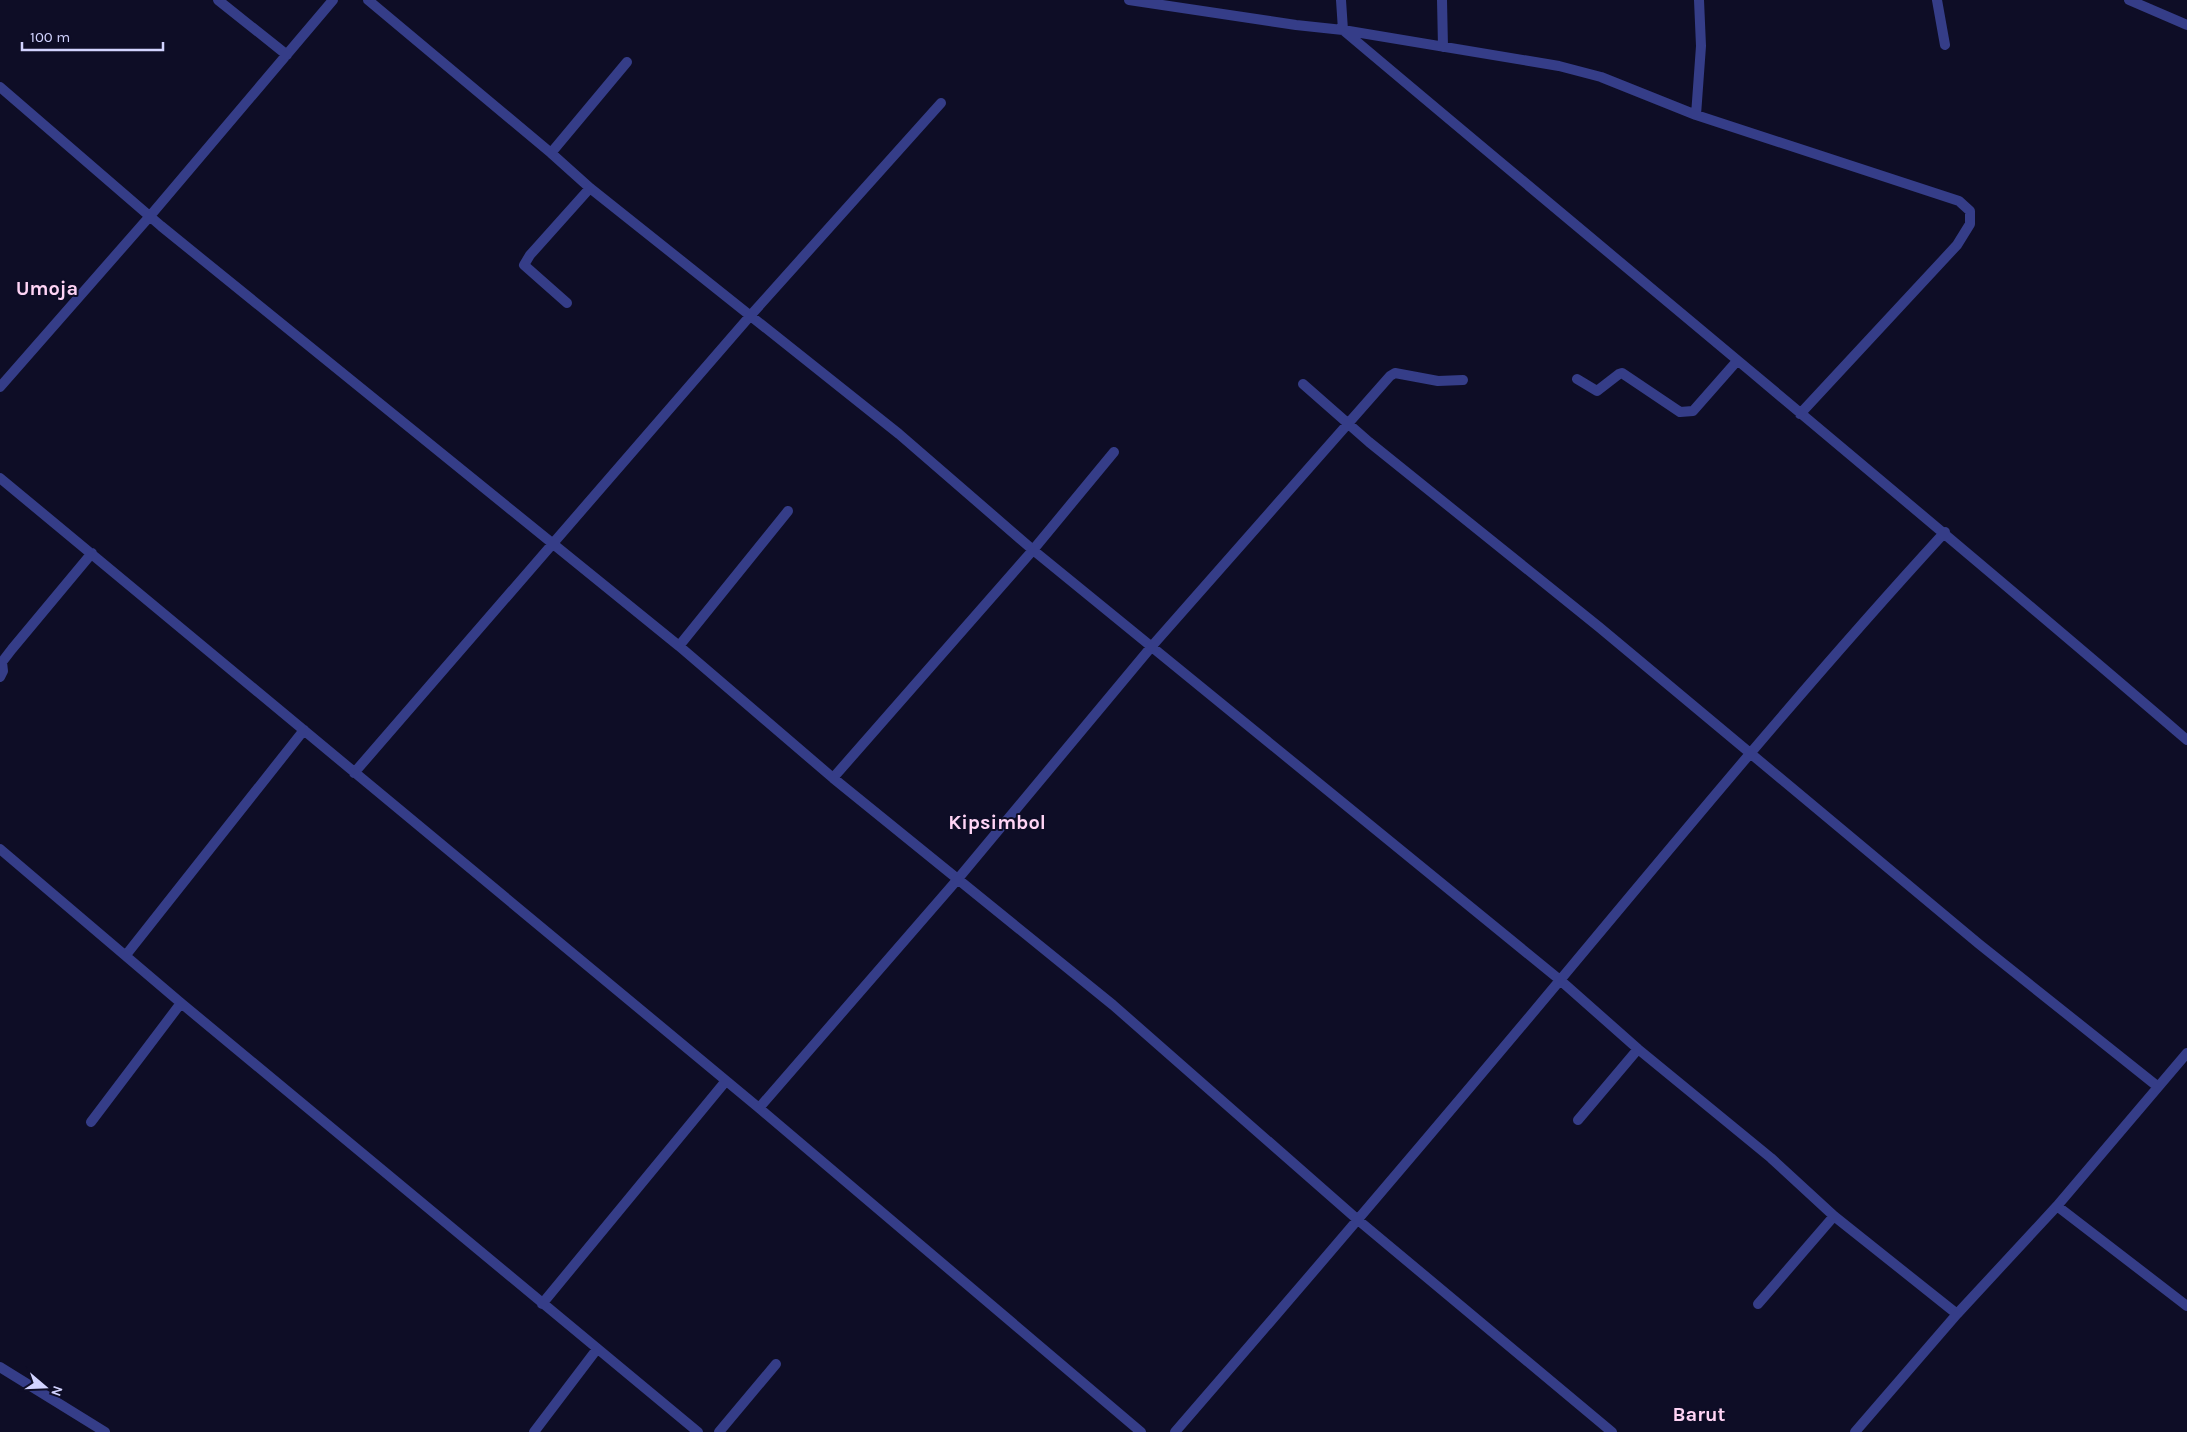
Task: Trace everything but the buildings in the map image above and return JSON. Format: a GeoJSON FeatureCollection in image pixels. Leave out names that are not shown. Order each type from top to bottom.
{"type":"FeatureCollection","features":[{"type":"Feature","properties":{"kind":"street"},"geometry":{"type":"LineString","coordinates":[[218,0],[287,55]]}},
{"type":"Feature","properties":{"kind":"street"},"geometry":{"type":"LineString","coordinates":[[0,387],[150,216],[333,0]]}},
{"type":"Feature","properties":{"kind":"street"},"geometry":{"type":"LineString","coordinates":[[368,0],[551,153],[590,188],[899,434],[1033,550],[1560,980],[1638,1049],[1771,1158],[1834,1216],[1957,1314]]}},
{"type":"Feature","properties":{"kind":"street"},"geometry":{"type":"LineString","coordinates":[[1129,0],[1296,26],[1343,30],[1560,66],[1601,77],[1696,114],[1959,201],[1970,211],[1970,224],[1958,245],[1800,414]]}},
{"type":"Feature","properties":{"kind":"street"},"geometry":{"type":"LineString","coordinates":[[1341,0],[1343,30],[1800,414],[1945,532],[2187,740]]}},
{"type":"Feature","properties":{"kind":"street"},"geometry":{"type":"LineString","coordinates":[[1442,0],[1443,46]]}},
{"type":"Feature","properties":{"kind":"street"},"geometry":{"type":"LineString","coordinates":[[1696,114],[1701,46],[1699,0]]}},
{"type":"Feature","properties":{"kind":"street"},"geometry":{"type":"LineString","coordinates":[[1937,0],[1945,45]]}},
{"type":"Feature","properties":{"kind":"street"},"geometry":{"type":"LineString","coordinates":[[2130,0],[2187,25]]}},
{"type":"Feature","properties":{"kind":"street"},"geometry":{"type":"LineString","coordinates":[[551,153],[627,62]]}},
{"type":"Feature","properties":{"kind":"street"},"geometry":{"type":"LineString","coordinates":[[0,87],[150,216],[679,646],[833,778],[1112,1005],[1358,1220],[1612,1432]]}},
{"type":"Feature","properties":{"kind":"street"},"geometry":{"type":"LineString","coordinates":[[354,773],[750,316],[940,103]]}},
{"type":"Feature","properties":{"kind":"street"},"geometry":{"type":"LineString","coordinates":[[567,303],[524,265],[530,255],[590,188]]}},
{"type":"Feature","properties":{"kind":"street"},"geometry":{"type":"LineString","coordinates":[[1578,379],[1597,391],[1618,374],[1622,373],[1680,412],[1686,413],[1693,411],[1737,361]]}},
{"type":"Feature","properties":{"kind":"street"},"geometry":{"type":"LineString","coordinates":[[759,1108],[957,880],[1152,646],[1390,376],[1396,374],[1438,382],[1463,380]]}},
{"type":"Feature","properties":{"kind":"street"},"geometry":{"type":"LineString","coordinates":[[1303,384],[1348,423],[1600,627],[1979,944],[2157,1086]]}},
{"type":"Feature","properties":{"kind":"street"},"geometry":{"type":"LineString","coordinates":[[833,778],[1033,550],[1114,452]]}},
{"type":"Feature","properties":{"kind":"street"},"geometry":{"type":"LineString","coordinates":[[0,478],[725,1082],[759,1108],[1141,1432]]}},
{"type":"Feature","properties":{"kind":"street"},"geometry":{"type":"LineString","coordinates":[[679,646],[788,511]]}},
{"type":"Feature","properties":{"kind":"street"},"geometry":{"type":"LineString","coordinates":[[1175,1432],[1358,1220],[1749,753],[1875,608],[1945,532]]}},
{"type":"Feature","properties":{"kind":"street"},"geometry":{"type":"LineString","coordinates":[[0,677],[3,671],[2,662],[92,553]]}},
{"type":"Feature","properties":{"kind":"street"},"geometry":{"type":"LineString","coordinates":[[126,955],[304,730]]}},
{"type":"Feature","properties":{"kind":"street"},"geometry":{"type":"LineString","coordinates":[[0,849],[181,1003],[698,1432]]}},
{"type":"Feature","properties":{"kind":"street"},"geometry":{"type":"LineString","coordinates":[[91,1122],[181,1003]]}},
{"type":"Feature","properties":{"kind":"street"},"geometry":{"type":"LineString","coordinates":[[1578,1120],[1638,1049]]}},
{"type":"Feature","properties":{"kind":"street"},"geometry":{"type":"LineString","coordinates":[[1855,1432],[1957,1314],[2057,1206],[2187,1053]]}},
{"type":"Feature","properties":{"kind":"street"},"geometry":{"type":"LineString","coordinates":[[542,1304],[725,1082]]}},
{"type":"Feature","properties":{"kind":"street"},"geometry":{"type":"LineString","coordinates":[[2057,1206],[2187,1306]]}},
{"type":"Feature","properties":{"kind":"street"},"geometry":{"type":"LineString","coordinates":[[1758,1304],[1834,1216]]}},
{"type":"Feature","properties":{"kind":"street"},"geometry":{"type":"LineString","coordinates":[[534,1432],[597,1349]]}},
{"type":"Feature","properties":{"kind":"street"},"geometry":{"type":"LineString","coordinates":[[719,1432],[776,1364]]}},
{"type":"Feature","properties":{"kind":"street"},"geometry":{"type":"LineString","coordinates":[[0,1367],[105,1432]]}},
{"type":"Feature","properties":{"kind":"district","name":"Umoja"},"geometry":{"type":"Point","coordinates":[47,288]}},
{"type":"Feature","properties":{"kind":"district","name":"Kipsimbol"},"geometry":{"type":"Point","coordinates":[997,822]}},
{"type":"Feature","properties":{"kind":"district","name":"Barut"},"geometry":{"type":"Point","coordinates":[1699,1414]}}]}
